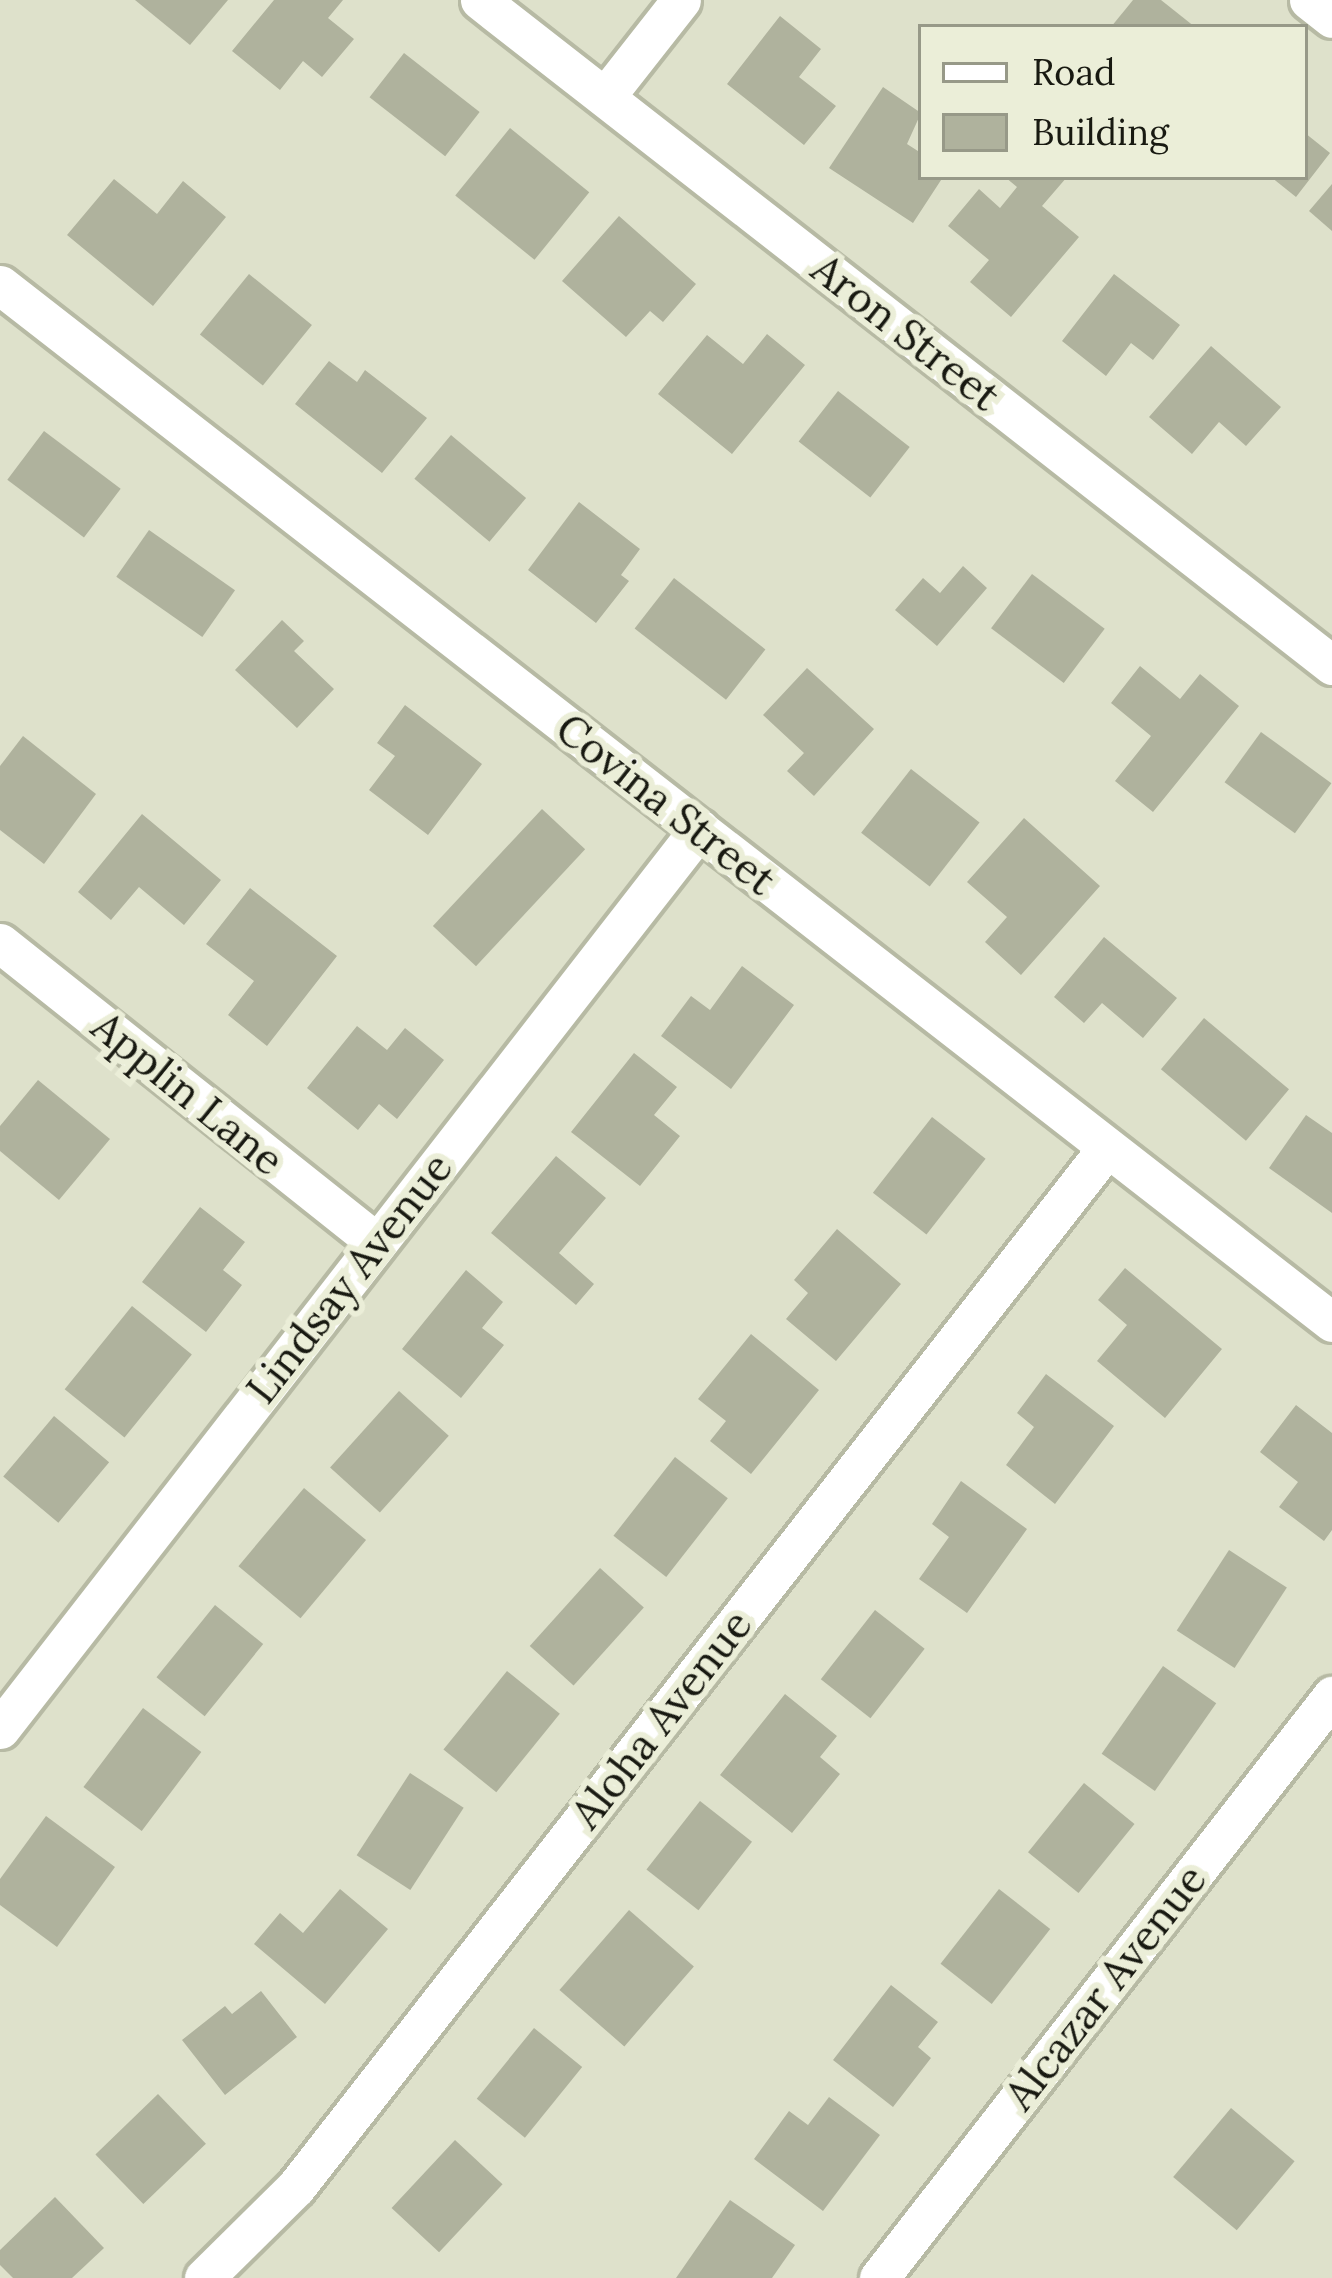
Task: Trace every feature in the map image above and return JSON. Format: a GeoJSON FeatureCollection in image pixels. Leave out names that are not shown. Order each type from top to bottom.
{"type":"FeatureCollection","features":[{"type":"Feature","properties":{"kind":"street","name":"Aron Street"},"geometry":{"type":"LineString","coordinates":[[480,0],[1332,665]]}},
{"type":"Feature","properties":{"kind":"street"},"geometry":{"type":"LineString","coordinates":[[605,97],[681,0]]}},
{"type":"Feature","properties":{"kind":"street"},"geometry":{"type":"LineString","coordinates":[[1309,0],[1332,18]]}},
{"type":"Feature","properties":{"kind":"street","name":"Covina Street"},"geometry":{"type":"LineString","coordinates":[[0,285],[1332,1322]]}},
{"type":"Feature","properties":{"kind":"street","name":"Lindsay Avenue"},"geometry":{"type":"LineString","coordinates":[[0,1729],[699,829]]}},
{"type":"Feature","properties":{"kind":"street","name":"Applin Lane"},"geometry":{"type":"LineString","coordinates":[[0,943],[376,1243]]}},
{"type":"Feature","properties":{"kind":"street","name":"Aloha Avenue"},"geometry":{"type":"LineString","coordinates":[[204,2278],[296,2187],[1106,1149]]}},
{"type":"Feature","properties":{"kind":"street","name":"Alcazar Avenue"},"geometry":{"type":"LineString","coordinates":[[879,2278],[1332,1696]]}},
{"type":"Feature","properties":{"kind":"building"},"geometry":{"type":"Polygon","coordinates":[[[135,0],[228,0],[190,45],[135,0]]]}},
{"type":"Feature","properties":{"kind":"building"},"geometry":{"type":"Polygon","coordinates":[[[274,0],[343,0],[328,18],[354,39],[322,77],[303,61],[280,90],[232,51],[274,0]]]}},
{"type":"Feature","properties":{"kind":"building"},"geometry":{"type":"Polygon","coordinates":[[[1133,0],[1161,0],[1191,24],[1113,24],[1133,0]]]}},
{"type":"Feature","properties":{"kind":"building"},"geometry":{"type":"Polygon","coordinates":[[[780,16],[821,49],[799,77],[836,106],[804,145],[727,84],[780,16]]]}},
{"type":"Feature","properties":{"kind":"building"},"geometry":{"type":"Polygon","coordinates":[[[404,53],[480,112],[445,156],[370,97],[404,53]]]}},
{"type":"Feature","properties":{"kind":"building"},"geometry":{"type":"Polygon","coordinates":[[[883,87],[918,111],[907,144],[918,151],[918,180],[941,180],[913,223],[829,168],[883,87]]]}},
{"type":"Feature","properties":{"kind":"building"},"geometry":{"type":"Polygon","coordinates":[[[510,128],[589,192],[535,260],[455,196],[510,128]]]}},
{"type":"Feature","properties":{"kind":"building"},"geometry":{"type":"Polygon","coordinates":[[[1308,135],[1330,153],[1296,197],[1275,180],[1308,180],[1308,135]]]}},
{"type":"Feature","properties":{"kind":"building"},"geometry":{"type":"Polygon","coordinates":[[[114,179],[157,214],[183,181],[226,217],[153,306],[67,235],[114,179]]]}},
{"type":"Feature","properties":{"kind":"building"},"geometry":{"type":"Polygon","coordinates":[[[1009,180],[1064,180],[1042,206],[1079,237],[1011,317],[970,282],[989,260],[948,226],[979,189],[1000,208],[1017,187],[1009,180]]]}},
{"type":"Feature","properties":{"kind":"building"},"geometry":{"type":"Polygon","coordinates":[[[1332,184],[1332,231],[1309,211],[1332,184]]]}},
{"type":"Feature","properties":{"kind":"building"},"geometry":{"type":"Polygon","coordinates":[[[619,216],[696,284],[663,322],[650,311],[626,337],[562,281],[619,216]]]}},
{"type":"Feature","properties":{"kind":"building"},"geometry":{"type":"Polygon","coordinates":[[[249,274],[312,325],[263,386],[200,335],[249,274]]]}},
{"type":"Feature","properties":{"kind":"building"},"geometry":{"type":"Polygon","coordinates":[[[1114,274],[1180,325],[1153,360],[1131,343],[1106,376],[1062,341],[1114,274]]]}},
{"type":"Feature","properties":{"kind":"building"},"geometry":{"type":"Polygon","coordinates":[[[767,334],[805,365],[732,454],[658,394],[707,335],[743,364],[767,334]]]}},
{"type":"Feature","properties":{"kind":"building"},"geometry":{"type":"Polygon","coordinates":[[[1211,346],[1281,407],[1246,446],[1219,422],[1192,454],[1149,417],[1211,346]]]}},
{"type":"Feature","properties":{"kind":"building"},"geometry":{"type":"Polygon","coordinates":[[[329,361],[357,382],[365,370],[427,418],[382,473],[295,404],[329,361]]]}},
{"type":"Feature","properties":{"kind":"building"},"geometry":{"type":"Polygon","coordinates":[[[838,391],[910,447],[870,497],[799,441],[838,391]]]}},
{"type":"Feature","properties":{"kind":"building"},"geometry":{"type":"Polygon","coordinates":[[[44,431],[121,489],[84,537],[7,480],[44,431]]]}},
{"type":"Feature","properties":{"kind":"building"},"geometry":{"type":"Polygon","coordinates":[[[451,435],[526,498],[489,542],[414,479],[451,435]]]}},
{"type":"Feature","properties":{"kind":"building"},"geometry":{"type":"Polygon","coordinates":[[[579,502],[640,549],[621,575],[629,581],[596,623],[528,570],[579,502]]]}},
{"type":"Feature","properties":{"kind":"building"},"geometry":{"type":"Polygon","coordinates":[[[149,530],[235,590],[202,637],[116,577],[149,530]]]}},
{"type":"Feature","properties":{"kind":"building"},"geometry":{"type":"Polygon","coordinates":[[[963,566],[987,588],[937,646],[895,610],[923,578],[940,593],[963,566]]]}},
{"type":"Feature","properties":{"kind":"building"},"geometry":{"type":"Polygon","coordinates":[[[1032,574],[1105,629],[1064,683],[991,628],[1032,574]]]}},
{"type":"Feature","properties":{"kind":"building"},"geometry":{"type":"Polygon","coordinates":[[[674,578],[765,649],[726,700],[635,628],[674,578]]]}},
{"type":"Feature","properties":{"kind":"building"},"geometry":{"type":"Polygon","coordinates":[[[282,620],[304,641],[294,651],[334,689],[297,728],[235,670],[282,620]]]}},
{"type":"Feature","properties":{"kind":"building"},"geometry":{"type":"Polygon","coordinates":[[[1140,666],[1180,699],[1200,674],[1239,706],[1153,812],[1115,781],[1151,736],[1111,703],[1140,666]]]}},
{"type":"Feature","properties":{"kind":"building"},"geometry":{"type":"Polygon","coordinates":[[[807,668],[874,729],[814,796],[787,771],[804,753],[763,715],[807,668]]]}},
{"type":"Feature","properties":{"kind":"building"},"geometry":{"type":"Polygon","coordinates":[[[405,705],[482,764],[428,835],[369,790],[395,756],[377,743],[405,705]]]}},
{"type":"Feature","properties":{"kind":"building"},"geometry":{"type":"Polygon","coordinates":[[[1261,732],[1331,783],[1295,833],[1225,782],[1261,732]]]}},
{"type":"Feature","properties":{"kind":"building"},"geometry":{"type":"Polygon","coordinates":[[[23,736],[96,794],[44,864],[0,830],[0,766],[23,736]]]}},
{"type":"Feature","properties":{"kind":"building"},"geometry":{"type":"Polygon","coordinates":[[[911,769],[980,823],[930,886],[861,833],[911,769]]]}},
{"type":"Feature","properties":{"kind":"building"},"geometry":{"type":"Polygon","coordinates":[[[542,809],[585,849],[476,966],[433,926],[542,809]]]}},
{"type":"Feature","properties":{"kind":"building"},"geometry":{"type":"Polygon","coordinates":[[[142,814],[221,880],[184,925],[139,887],[111,920],[78,892],[142,814]]]}},
{"type":"Feature","properties":{"kind":"building"},"geometry":{"type":"Polygon","coordinates":[[[1024,818],[1100,886],[1021,975],[985,942],[1007,917],[967,882],[1024,818]]]}},
{"type":"Feature","properties":{"kind":"building"},"geometry":{"type":"Polygon","coordinates":[[[250,888],[337,956],[267,1046],[228,1015],[254,981],[206,944],[250,888]]]}},
{"type":"Feature","properties":{"kind":"building"},"geometry":{"type":"Polygon","coordinates":[[[1104,937],[1177,998],[1143,1038],[1102,1003],[1084,1023],[1054,997],[1104,937]]]}},
{"type":"Feature","properties":{"kind":"building"},"geometry":{"type":"Polygon","coordinates":[[[742,966],[794,1005],[731,1089],[661,1036],[691,996],[710,1010],[742,966]]]}},
{"type":"Feature","properties":{"kind":"building"},"geometry":{"type":"Polygon","coordinates":[[[1204,1018],[1289,1089],[1246,1141],[1161,1069],[1204,1018]]]}},
{"type":"Feature","properties":{"kind":"building"},"geometry":{"type":"Polygon","coordinates":[[[357,1026],[387,1050],[405,1028],[444,1060],[397,1119],[379,1104],[358,1130],[307,1088],[357,1026]]]}},
{"type":"Feature","properties":{"kind":"building"},"geometry":{"type":"Polygon","coordinates":[[[634,1053],[677,1087],[654,1115],[680,1136],[640,1186],[571,1132],[634,1053]]]}},
{"type":"Feature","properties":{"kind":"building"},"geometry":{"type":"Polygon","coordinates":[[[38,1080],[110,1139],[59,1200],[0,1151],[0,1126],[38,1080]]]}},
{"type":"Feature","properties":{"kind":"building"},"geometry":{"type":"Polygon","coordinates":[[[1306,1115],[1332,1133],[1332,1213],[1269,1168],[1306,1115]]]}},
{"type":"Feature","properties":{"kind":"building"},"geometry":{"type":"Polygon","coordinates":[[[932,1117],[986,1159],[926,1235],[873,1193],[932,1117]]]}},
{"type":"Feature","properties":{"kind":"building"},"geometry":{"type":"Polygon","coordinates":[[[556,1156],[606,1198],[559,1253],[594,1284],[576,1305],[491,1233],[556,1156]]]}},
{"type":"Feature","properties":{"kind":"building"},"geometry":{"type":"Polygon","coordinates":[[[200,1207],[245,1242],[223,1270],[242,1285],[206,1332],[142,1282],[200,1207]]]}},
{"type":"Feature","properties":{"kind":"building"},"geometry":{"type":"Polygon","coordinates":[[[837,1229],[901,1284],[836,1361],[786,1319],[808,1293],[794,1280],[837,1229]]]}},
{"type":"Feature","properties":{"kind":"building"},"geometry":{"type":"Polygon","coordinates":[[[1125,1268],[1222,1349],[1165,1418],[1097,1361],[1127,1325],[1098,1300],[1125,1268]]]}},
{"type":"Feature","properties":{"kind":"building"},"geometry":{"type":"Polygon","coordinates":[[[466,1270],[503,1302],[482,1328],[504,1345],[461,1398],[402,1349],[466,1270]]]}},
{"type":"Feature","properties":{"kind":"building"},"geometry":{"type":"Polygon","coordinates":[[[132,1306],[192,1354],[125,1438],[65,1389],[132,1306]]]}},
{"type":"Feature","properties":{"kind":"building"},"geometry":{"type":"Polygon","coordinates":[[[751,1334],[819,1390],[751,1474],[710,1441],[726,1421],[698,1399],[751,1334]]]}},
{"type":"Feature","properties":{"kind":"building"},"geometry":{"type":"Polygon","coordinates":[[[1046,1374],[1114,1426],[1055,1504],[1006,1465],[1034,1427],[1017,1413],[1046,1374]]]}},
{"type":"Feature","properties":{"kind":"building"},"geometry":{"type":"Polygon","coordinates":[[[399,1391],[449,1436],[380,1512],[330,1468],[399,1391]]]}},
{"type":"Feature","properties":{"kind":"building"},"geometry":{"type":"Polygon","coordinates":[[[1296,1405],[1332,1433],[1332,1530],[1324,1541],[1279,1507],[1298,1482],[1260,1452],[1296,1405]]]}},
{"type":"Feature","properties":{"kind":"building"},"geometry":{"type":"Polygon","coordinates":[[[54,1416],[109,1462],[58,1523],[3,1477],[54,1416]]]}},
{"type":"Feature","properties":{"kind":"building"},"geometry":{"type":"Polygon","coordinates":[[[675,1457],[728,1498],[666,1577],[613,1536],[675,1457]]]}},
{"type":"Feature","properties":{"kind":"building"},"geometry":{"type":"Polygon","coordinates":[[[961,1481],[1027,1529],[967,1613],[919,1579],[949,1537],[932,1524],[961,1481]]]}},
{"type":"Feature","properties":{"kind":"building"},"geometry":{"type":"Polygon","coordinates":[[[304,1488],[366,1540],[300,1618],[238,1566],[304,1488]]]}},
{"type":"Feature","properties":{"kind":"building"},"geometry":{"type":"Polygon","coordinates":[[[1229,1550],[1287,1588],[1235,1668],[1177,1631],[1229,1550]]]}},
{"type":"Feature","properties":{"kind":"building"},"geometry":{"type":"Polygon","coordinates":[[[600,1568],[644,1607],[574,1686],[530,1646],[600,1568]]]}},
{"type":"Feature","properties":{"kind":"building"},"geometry":{"type":"Polygon","coordinates":[[[215,1605],[263,1644],[205,1716],[156,1677],[215,1605]]]}},
{"type":"Feature","properties":{"kind":"building"},"geometry":{"type":"Polygon","coordinates":[[[875,1610],[925,1649],[870,1718],[821,1679],[875,1610]]]}},
{"type":"Feature","properties":{"kind":"building"},"geometry":{"type":"Polygon","coordinates":[[[1163,1666],[1216,1703],[1155,1791],[1102,1754],[1163,1666]]]}},
{"type":"Feature","properties":{"kind":"building"},"geometry":{"type":"Polygon","coordinates":[[[507,1671],[560,1714],[496,1792],[443,1749],[507,1671]]]}},
{"type":"Feature","properties":{"kind":"building"},"geometry":{"type":"Polygon","coordinates":[[[785,1694],[837,1736],[820,1757],[840,1774],[792,1833],[720,1775],[785,1694]]]}},
{"type":"Feature","properties":{"kind":"building"},"geometry":{"type":"Polygon","coordinates":[[[143,1708],[201,1752],[142,1831],[83,1787],[143,1708]]]}},
{"type":"Feature","properties":{"kind":"building"},"geometry":{"type":"Polygon","coordinates":[[[410,1773],[464,1808],[410,1890],[357,1855],[410,1773]]]}},
{"type":"Feature","properties":{"kind":"building"},"geometry":{"type":"Polygon","coordinates":[[[1084,1783],[1135,1824],[1079,1893],[1028,1852],[1084,1783]]]}},
{"type":"Feature","properties":{"kind":"building"},"geometry":{"type":"Polygon","coordinates":[[[700,1801],[752,1842],[698,1910],[646,1870],[700,1801]]]}},
{"type":"Feature","properties":{"kind":"building"},"geometry":{"type":"Polygon","coordinates":[[[46,1816],[115,1867],[57,1947],[0,1905],[0,1879],[46,1816]]]}},
{"type":"Feature","properties":{"kind":"building"},"geometry":{"type":"Polygon","coordinates":[[[340,1889],[388,1929],[325,2004],[254,1944],[280,1913],[303,1933],[340,1889]]]}},
{"type":"Feature","properties":{"kind":"building"},"geometry":{"type":"Polygon","coordinates":[[[999,1889],[1050,1929],[992,2004],[941,1964],[999,1889]]]}},
{"type":"Feature","properties":{"kind":"building"},"geometry":{"type":"Polygon","coordinates":[[[629,1910],[694,1966],[624,2046],[559,1990],[629,1910]]]}},
{"type":"Feature","properties":{"kind":"building"},"geometry":{"type":"Polygon","coordinates":[[[891,1985],[938,2022],[918,2047],[931,2058],[893,2107],[833,2060],[891,1985]]]}},
{"type":"Feature","properties":{"kind":"building"},"geometry":{"type":"Polygon","coordinates":[[[261,1991],[297,2037],[225,2095],[182,2040],[225,2006],[232,2014],[261,1991]]]}},
{"type":"Feature","properties":{"kind":"building"},"geometry":{"type":"Polygon","coordinates":[[[534,2028],[582,2067],[525,2138],[477,2099],[534,2028]]]}},
{"type":"Feature","properties":{"kind":"building"},"geometry":{"type":"Polygon","coordinates":[[[158,2094],[206,2144],[143,2204],[95,2154],[158,2094]]]}},
{"type":"Feature","properties":{"kind":"building"},"geometry":{"type":"Polygon","coordinates":[[[829,2097],[880,2135],[823,2211],[754,2159],[789,2111],[808,2125],[829,2097]]]}},
{"type":"Feature","properties":{"kind":"building"},"geometry":{"type":"Polygon","coordinates":[[[1231,2108],[1295,2161],[1237,2230],[1173,2177],[1231,2108]]]}},
{"type":"Feature","properties":{"kind":"building"},"geometry":{"type":"Polygon","coordinates":[[[455,2140],[503,2184],[439,2252],[392,2208],[455,2140]]]}},
{"type":"Feature","properties":{"kind":"building"},"geometry":{"type":"Polygon","coordinates":[[[55,2197],[104,2248],[72,2278],[13,2278],[0,2265],[0,2250],[55,2197]]]}},
{"type":"Feature","properties":{"kind":"building"},"geometry":{"type":"Polygon","coordinates":[[[730,2200],[795,2245],[772,2278],[676,2278],[730,2200]]]}}]}
